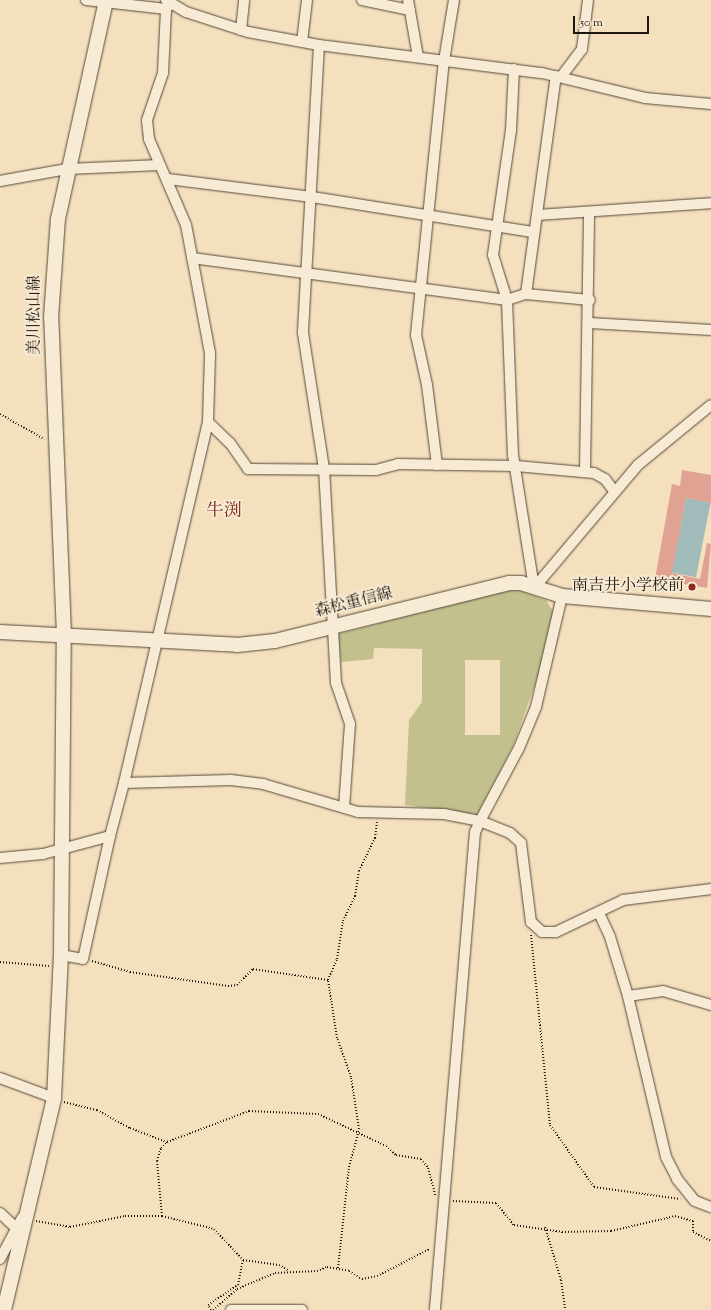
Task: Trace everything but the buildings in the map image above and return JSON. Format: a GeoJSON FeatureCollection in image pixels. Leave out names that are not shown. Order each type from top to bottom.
{"type":"FeatureCollection","features":[{"type":"Feature","properties":{"kind":"main road","name":"美川松山線"},"geometry":{"type":"LineString","coordinates":[[4,1310],[23,1220],[54,1098],[60,961],[64,635],[58,446],[51,318],[58,219],[67,169],[106,1]]}},
{"type":"Feature","properties":{"kind":"main road","name":"森松重信線"},"geometry":{"type":"LineString","coordinates":[[0,632],[237,645],[331,628],[509,584],[534,588],[562,596],[711,609]]}},
{"type":"Feature","properties":{"kind":"street"},"geometry":{"type":"LineString","coordinates":[[86,0],[167,4],[241,30],[319,46],[514,69],[559,77],[582,86],[644,98],[711,104]]}},
{"type":"Feature","properties":{"kind":"street"},"geometry":{"type":"LineString","coordinates":[[241,30],[244,0]]}},
{"type":"Feature","properties":{"kind":"street"},"geometry":{"type":"LineString","coordinates":[[302,42],[307,0]]}},
{"type":"Feature","properties":{"kind":"street"},"geometry":{"type":"LineString","coordinates":[[362,0],[409,5],[418,57]]}},
{"type":"Feature","properties":{"kind":"street"},"geometry":{"type":"LineString","coordinates":[[437,465],[427,386],[416,335],[418,290],[444,61],[454,0]]}},
{"type":"Feature","properties":{"kind":"street"},"geometry":{"type":"LineString","coordinates":[[526,294],[534,232],[559,77],[582,49],[588,0]]}},
{"type":"Feature","properties":{"kind":"street"},"geometry":{"type":"LineString","coordinates":[[60,961],[83,959],[110,836],[124,783],[156,640],[208,422],[210,353],[186,225],[168,179],[149,139],[147,120],[164,74],[167,4]]}},
{"type":"Feature","properties":{"kind":"street"},"geometry":{"type":"LineString","coordinates":[[319,46],[312,197],[303,333],[324,468],[331,628],[336,683],[350,724],[344,808]]}},
{"type":"Feature","properties":{"kind":"street"},"geometry":{"type":"LineString","coordinates":[[514,69],[511,130],[496,224],[493,255],[507,300],[516,466],[534,588]]}},
{"type":"Feature","properties":{"kind":"street"},"geometry":{"type":"LineString","coordinates":[[0,182],[67,169],[160,164]]}},
{"type":"Feature","properties":{"kind":"street"},"geometry":{"type":"LineString","coordinates":[[168,179],[312,197],[496,224],[534,232]]}},
{"type":"Feature","properties":{"kind":"street"},"geometry":{"type":"LineString","coordinates":[[537,215],[589,213],[711,203]]}},
{"type":"Feature","properties":{"kind":"street"},"geometry":{"type":"LineString","coordinates":[[585,471],[590,323],[589,213]]}},
{"type":"Feature","properties":{"kind":"street"},"geometry":{"type":"LineString","coordinates":[[192,258],[418,290],[507,300],[526,294],[590,300]]}},
{"type":"Feature","properties":{"kind":"street"},"geometry":{"type":"LineString","coordinates":[[590,323],[711,330]]}},
{"type":"Feature","properties":{"kind":"street"},"geometry":{"type":"LineString","coordinates":[[534,588],[614,491],[638,465],[711,405]]}},
{"type":"Feature","properties":{"kind":"street"},"geometry":{"type":"LineString","coordinates":[[208,422],[230,443],[248,469],[324,468],[376,470],[398,464],[516,466],[585,471],[605,479],[614,491]]}},
{"type":"Feature","properties":{"kind":"street"},"geometry":{"type":"LineString","coordinates":[[435,1310],[475,832],[519,748],[536,707],[562,596]]}},
{"type":"Feature","properties":{"kind":"street"},"geometry":{"type":"LineString","coordinates":[[124,783],[231,780],[263,784],[344,808],[377,814],[444,814],[480,821],[510,834],[521,843],[531,922],[542,932],[556,932],[631,898],[711,889]]}},
{"type":"Feature","properties":{"kind":"street"},"geometry":{"type":"LineString","coordinates":[[0,858],[62,848],[110,836]]}},
{"type":"Feature","properties":{"kind":"street"},"geometry":{"type":"LineString","coordinates":[[598,913],[610,937],[628,996],[666,1157],[677,1179],[695,1201],[711,1208]]}},
{"type":"Feature","properties":{"kind":"street"},"geometry":{"type":"LineString","coordinates":[[628,996],[663,991],[711,1005]]}},
{"type":"Feature","properties":{"kind":"street"},"geometry":{"type":"LineString","coordinates":[[0,1078],[54,1098]]}},
{"type":"Feature","properties":{"kind":"street"},"geometry":{"type":"LineString","coordinates":[[0,1213],[23,1220],[0,1259]]}},
{"type":"Feature","properties":{"kind":"street"},"geometry":{"type":"LineString","coordinates":[[231,1310],[302,1310]]}},
{"type":"Feature","properties":{"kind":"path"},"geometry":{"type":"LineString","coordinates":[[0,414],[58,446]]}},
{"type":"Feature","properties":{"kind":"path"},"geometry":{"type":"LineString","coordinates":[[338,1268],[349,1167],[357,1135],[351,1077],[337,1038],[328,980],[337,959],[343,922],[355,896],[359,871],[375,838],[377,814]]}},
{"type":"Feature","properties":{"kind":"path"},"geometry":{"type":"LineString","coordinates":[[531,922],[550,1126],[594,1187],[695,1201]]}},
{"type":"Feature","properties":{"kind":"path"},"geometry":{"type":"LineString","coordinates":[[83,959],[130,972],[228,986],[237,985],[253,969],[328,980]]}},
{"type":"Feature","properties":{"kind":"path"},"geometry":{"type":"LineString","coordinates":[[0,962],[60,961]]}},
{"type":"Feature","properties":{"kind":"path"},"geometry":{"type":"LineString","coordinates":[[54,1098],[101,1111],[130,1128],[167,1142]]}},
{"type":"Feature","properties":{"kind":"path"},"geometry":{"type":"LineString","coordinates":[[162,1216],[157,1153],[167,1142],[249,1111],[318,1114],[357,1135],[386,1146],[400,1156],[421,1159],[428,1168],[431,1189],[444,1199],[496,1203],[514,1225],[545,1227],[562,1232],[610,1231],[669,1215],[693,1222],[693,1232],[711,1241]]}},
{"type":"Feature","properties":{"kind":"path"},"geometry":{"type":"LineString","coordinates":[[23,1220],[70,1227],[125,1216],[162,1216],[214,1229],[244,1260],[279,1265],[289,1271]]}},
{"type":"Feature","properties":{"kind":"path"},"geometry":{"type":"LineString","coordinates":[[545,1227],[561,1280],[565,1310]]}},
{"type":"Feature","properties":{"kind":"path"},"geometry":{"type":"LineString","coordinates":[[244,1260],[238,1285],[208,1305],[212,1310],[239,1288],[275,1273],[338,1268],[362,1279],[377,1276],[440,1246]]}},
{"type":"Feature","properties":{"kind":"shaded area"},"geometry":{"type":"Polygon","coordinates":[[[506,590],[521,591],[546,600],[554,613],[540,671],[513,746],[477,815],[405,805],[409,720],[422,702],[422,649],[374,648],[373,659],[341,662],[338,634],[506,590]],[[465,660],[465,735],[500,735],[500,660],[465,660]]]}},
{"type":"Feature","properties":{"kind":"water"},"geometry":{"type":"Polygon","coordinates":[[[686,498],[711,503],[696,577],[671,573],[686,498]]]}},
{"type":"Feature","properties":{"kind":"place","name":"南吉井小学校前"},"geometry":{"type":"Point","coordinates":[692,587]}},
{"type":"Feature","properties":{"kind":"district","name":"牛渕"},"geometry":{"type":"Point","coordinates":[224,512]}}]}
